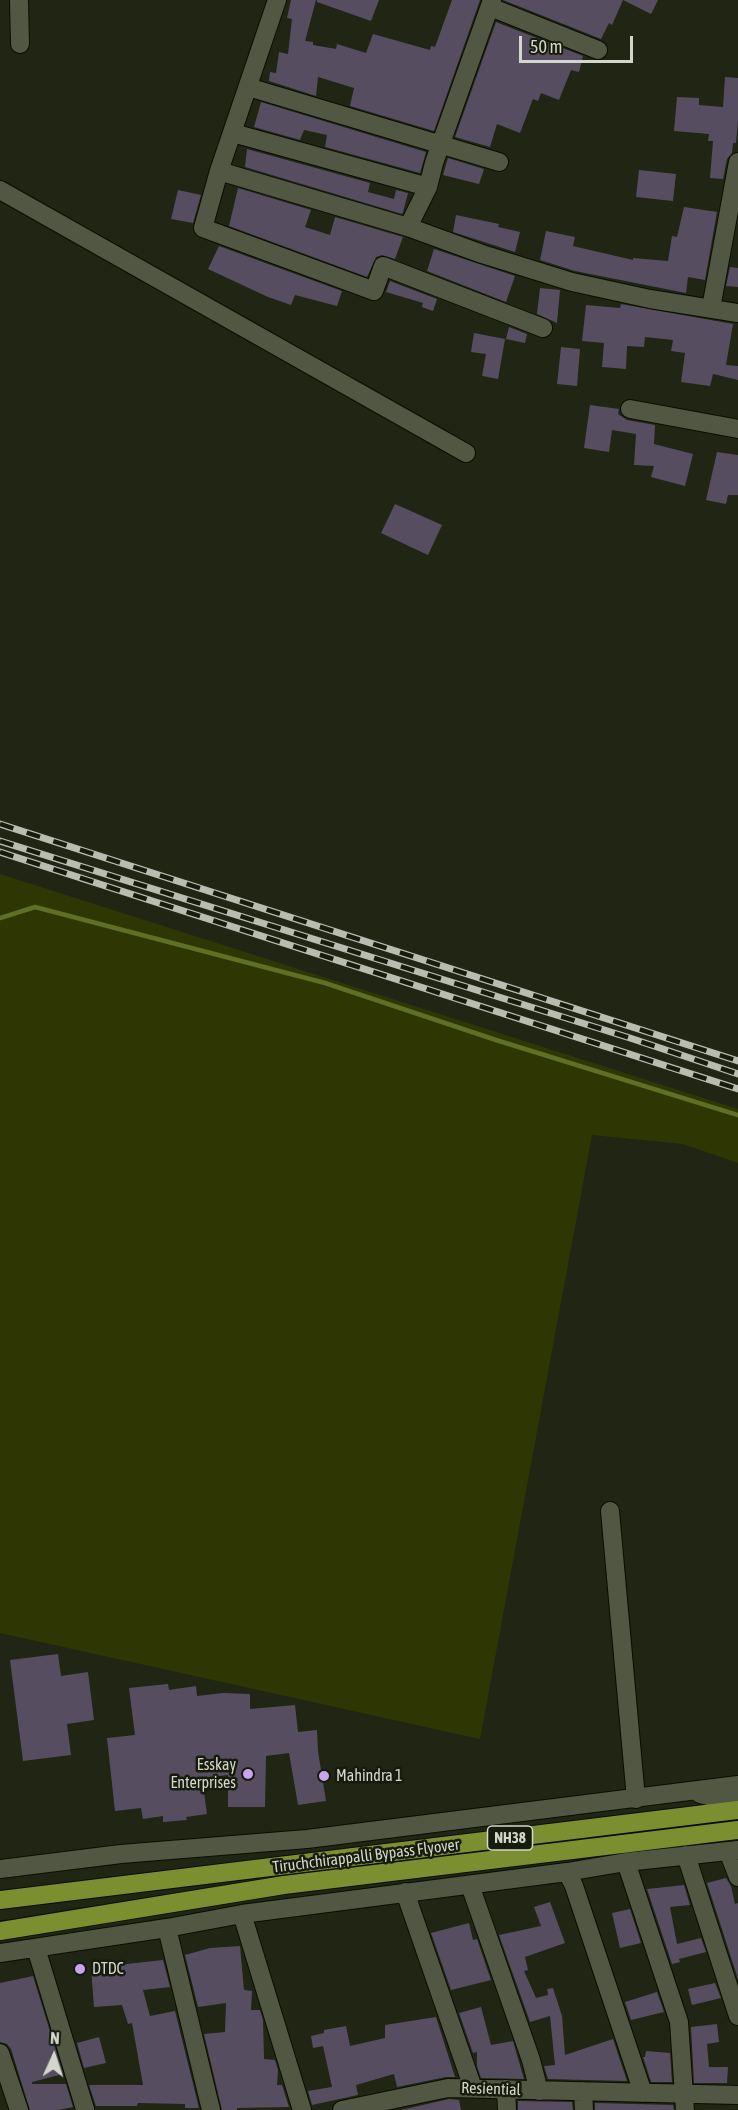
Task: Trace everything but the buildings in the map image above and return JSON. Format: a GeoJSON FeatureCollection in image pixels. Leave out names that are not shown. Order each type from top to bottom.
{"type":"FeatureCollection","features":[{"type":"Feature","properties":{"kind":"highway","name":"Tiruchchirappalli Bypass Flyover"},"geometry":{"type":"LineString","coordinates":[[0,1899],[738,1810]]}},
{"type":"Feature","properties":{"kind":"highway","name":"Tiruchchirappalli Bypass Flyover"},"geometry":{"type":"LineString","coordinates":[[0,1931],[284,1885],[738,1830]]}},
{"type":"Feature","properties":{"kind":"street"},"geometry":{"type":"LineString","coordinates":[[19,0],[20,44]]}},
{"type":"Feature","properties":{"kind":"street"},"geometry":{"type":"LineString","coordinates":[[277,0],[202,228],[374,291],[383,266],[543,328]]}},
{"type":"Feature","properties":{"kind":"street"},"geometry":{"type":"LineString","coordinates":[[408,226],[428,187],[434,163],[491,3],[598,50]]}},
{"type":"Feature","properties":{"kind":"street"},"geometry":{"type":"LineString","coordinates":[[248,87],[499,162]]}},
{"type":"Feature","properties":{"kind":"street"},"geometry":{"type":"LineString","coordinates":[[233,133],[428,187]]}},
{"type":"Feature","properties":{"kind":"street"},"geometry":{"type":"LineString","coordinates":[[711,308],[733,228],[738,162]]}},
{"type":"Feature","properties":{"kind":"street"},"geometry":{"type":"LineString","coordinates":[[219,171],[408,226],[482,254],[572,282],[650,299],[738,313]]}},
{"type":"Feature","properties":{"kind":"street"},"geometry":{"type":"LineString","coordinates":[[0,190],[466,453]]}},
{"type":"Feature","properties":{"kind":"street"},"geometry":{"type":"LineString","coordinates":[[630,409],[738,429]]}},
{"type":"Feature","properties":{"kind":"street"},"geometry":{"type":"LineString","coordinates":[[610,1511],[636,1799]]}},
{"type":"Feature","properties":{"kind":"street"},"geometry":{"type":"LineString","coordinates":[[0,1869],[121,1854],[307,1839],[738,1785]]}},
{"type":"Feature","properties":{"kind":"street"},"geometry":{"type":"LineString","coordinates":[[687,1791],[738,1803]]}},
{"type":"Feature","properties":{"kind":"street"},"geometry":{"type":"LineString","coordinates":[[0,1953],[167,1928],[242,1914],[567,1872],[626,1862],[733,1850],[738,1877]]}},
{"type":"Feature","properties":{"kind":"street"},"geometry":{"type":"LineString","coordinates":[[686,1855],[738,2016]]}},
{"type":"Feature","properties":{"kind":"street"},"geometry":{"type":"LineString","coordinates":[[626,1862],[679,2022],[685,2102]]}},
{"type":"Feature","properties":{"kind":"street"},"geometry":{"type":"LineString","coordinates":[[567,1872],[643,2093]]}},
{"type":"Feature","properties":{"kind":"street"},"geometry":{"type":"LineString","coordinates":[[470,1885],[531,2060],[539,2091]]}},
{"type":"Feature","properties":{"kind":"street"},"geometry":{"type":"LineString","coordinates":[[405,1892],[473,2088]]}},
{"type":"Feature","properties":{"kind":"street"},"geometry":{"type":"LineString","coordinates":[[242,1914],[302,2110]]}},
{"type":"Feature","properties":{"kind":"street"},"geometry":{"type":"LineString","coordinates":[[167,1928],[211,2110]]}},
{"type":"Feature","properties":{"kind":"street"},"geometry":{"type":"LineString","coordinates":[[36,1948],[89,2110]]}},
{"type":"Feature","properties":{"kind":"street"},"geometry":{"type":"LineString","coordinates":[[0,2053],[19,2110]]}},
{"type":"Feature","properties":{"kind":"street","name":"Resiential"},"geometry":{"type":"LineString","coordinates":[[342,2110],[414,2102],[448,2088],[643,2093],[685,2102],[738,2095]]}},
{"type":"Feature","properties":{"kind":"street"},"geometry":{"type":"LineString","coordinates":[[506,2089],[507,2110]]}},
{"type":"Feature","properties":{"kind":"street"},"geometry":{"type":"LineString","coordinates":[[583,2091],[584,2110]]}},
{"type":"Feature","properties":{"kind":"green space"},"geometry":{"type":"Polygon","coordinates":[[[0,874],[738,1109],[738,1163],[683,1144],[592,1135],[480,1739],[0,1633],[0,874]]]}},
{"type":"Feature","properties":{"kind":"waterway"},"geometry":{"type":"LineString","coordinates":[[0,918],[35,907],[325,983],[496,1040],[738,1115]]}},
{"type":"Feature","properties":{"kind":"railway"},"geometry":{"type":"LineString","coordinates":[[0,824],[738,1061]]}},
{"type":"Feature","properties":{"kind":"railway"},"geometry":{"type":"LineString","coordinates":[[0,841],[630,1038],[738,1074]]}},
{"type":"Feature","properties":{"kind":"railway"},"geometry":{"type":"LineString","coordinates":[[0,852],[738,1089]]}},
{"type":"Feature","properties":{"kind":"place","name":"Esskay Enterprises"},"geometry":{"type":"Point","coordinates":[248,1774]}},
{"type":"Feature","properties":{"kind":"place","name":"Mahindra 1"},"geometry":{"type":"Point","coordinates":[324,1776]}},
{"type":"Feature","properties":{"kind":"place","name":"DTDC"},"geometry":{"type":"Point","coordinates":[80,1969]}}]}
